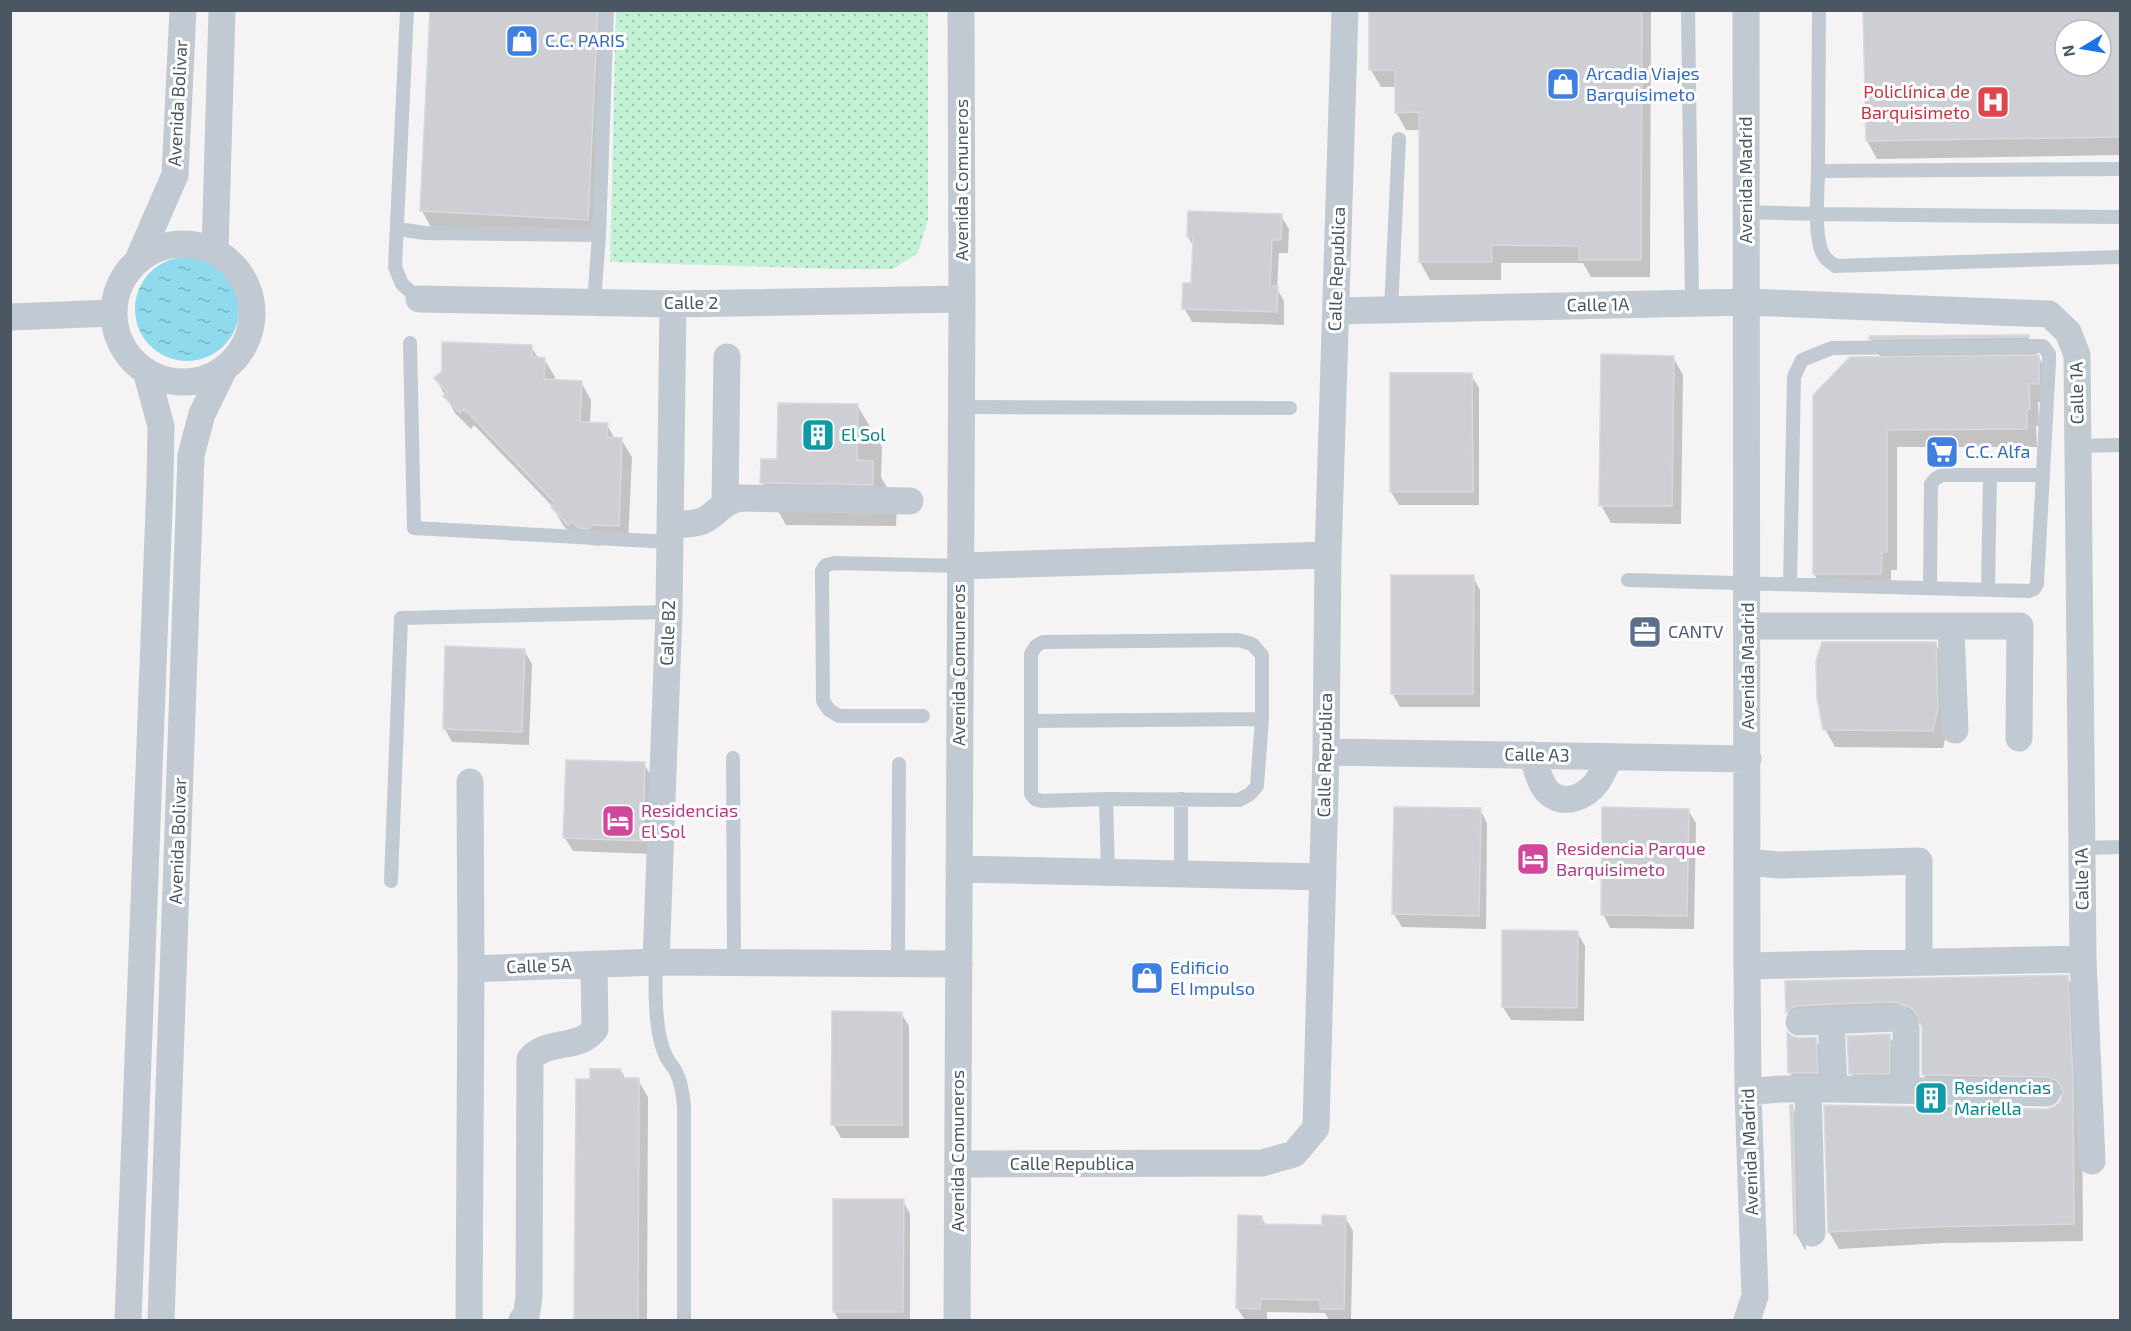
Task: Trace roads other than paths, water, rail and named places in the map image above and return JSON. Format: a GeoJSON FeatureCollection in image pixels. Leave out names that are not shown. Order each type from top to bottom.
{"type":"FeatureCollection","features":[{"type":"Feature","properties":{"kind":"street","name":"Avenida Bolivar"},"geometry":{"type":"LineString","coordinates":[[128,1320],[160,483],[160,426],[146,371],[128,353],[117,331],[112,313],[119,288],[127,273],[138,260],[175,176],[183,10]]}},
{"type":"Feature","properties":{"kind":"street"},"geometry":{"type":"LineString","coordinates":[[215,251],[222,10]]}},
{"type":"Feature","properties":{"kind":"street","name":"Avenida Comuneros"},"geometry":{"type":"LineString","coordinates":[[957,1320],[962,299],[961,10]]}},
{"type":"Feature","properties":{"kind":"street","name":"Calle Republica"},"geometry":{"type":"LineString","coordinates":[[958,1164],[1262,1163],[1294,1154],[1316,1128],[1326,752],[1328,555],[1345,10]]}},
{"type":"Feature","properties":{"kind":"street","name":"Avenida Madrid"},"geometry":{"type":"LineString","coordinates":[[1746,10],[1747,966],[1748,1092],[1755,1296],[1747,1320]]}},
{"type":"Feature","properties":{"kind":"street","name":"Avenida Bolivar"},"geometry":{"type":"LineString","coordinates":[[138,260],[155,249],[175,244],[195,245],[215,251],[231,263],[243,279],[250,298],[252,318],[248,337],[238,355],[224,369],[202,414],[191,455],[161,1320]]}},
{"type":"Feature","properties":{"kind":"street","name":"Calle 2"},"geometry":{"type":"LineString","coordinates":[[419,299],[673,304],[962,299]]}},
{"type":"Feature","properties":{"kind":"street","name":"Calle 1A"},"geometry":{"type":"LineString","coordinates":[[1336,311],[1746,302],[2049,314],[2068,332],[2078,355],[2083,958],[2092,1161]]}},
{"type":"Feature","properties":{"kind":"street","name":"Calle B2"},"geometry":{"type":"LineString","coordinates":[[656,962],[669,612],[673,304]]}},
{"type":"Feature","properties":{"kind":"street"},"geometry":{"type":"LineString","coordinates":[[10,317],[112,313]]}},
{"type":"Feature","properties":{"kind":"street"},"geometry":{"type":"LineString","coordinates":[[725,503],[727,357]]}},
{"type":"Feature","properties":{"kind":"street"},"geometry":{"type":"LineString","coordinates":[[146,371],[161,378],[185,381],[209,377],[224,369]]}},
{"type":"Feature","properties":{"kind":"street"},"geometry":{"type":"LineString","coordinates":[[670,533],[707,519],[725,503],[740,498],[910,501]]}},
{"type":"Feature","properties":{"kind":"street"},"geometry":{"type":"LineString","coordinates":[[960,566],[1328,555]]}},
{"type":"Feature","properties":{"kind":"street"},"geometry":{"type":"LineString","coordinates":[[1748,626],[2020,626],[2019,738]]}},
{"type":"Feature","properties":{"kind":"street"},"geometry":{"type":"LineString","coordinates":[[1951,627],[1954,730]]}},
{"type":"Feature","properties":{"kind":"street","name":"Calle A3"},"geometry":{"type":"LineString","coordinates":[[1326,752],[1748,759]]}},
{"type":"Feature","properties":{"kind":"street"},"geometry":{"type":"LineString","coordinates":[[1532,755],[1542,784],[1549,792],[1564,800],[1588,792],[1600,778],[1610,757]]}},
{"type":"Feature","properties":{"kind":"street"},"geometry":{"type":"LineString","coordinates":[[469,1320],[470,782]]}},
{"type":"Feature","properties":{"kind":"street"},"geometry":{"type":"LineString","coordinates":[[1748,862],[1779,865],[1919,861],[1919,962]]}},
{"type":"Feature","properties":{"kind":"street"},"geometry":{"type":"LineString","coordinates":[[959,869],[1323,877]]}},
{"type":"Feature","properties":{"kind":"street"},"geometry":{"type":"LineString","coordinates":[[1747,966],[2083,958]]}},
{"type":"Feature","properties":{"kind":"street","name":"Calle 5A"},"geometry":{"type":"LineString","coordinates":[[471,969],[656,962],[959,964]]}},
{"type":"Feature","properties":{"kind":"street"},"geometry":{"type":"LineString","coordinates":[[522,1320],[526,1317],[529,1297],[530,1059],[537,1051],[589,1038],[595,1029],[594,964]]}},
{"type":"Feature","properties":{"kind":"street"},"geometry":{"type":"LineString","coordinates":[[1799,1022],[1896,1018],[1903,1022],[1906,1090]]}},
{"type":"Feature","properties":{"kind":"street"},"geometry":{"type":"LineString","coordinates":[[1812,1233],[1821,1089],[1831,1020]]}},
{"type":"Feature","properties":{"kind":"street"},"geometry":{"type":"LineString","coordinates":[[1748,1092],[1821,1089],[2047,1093]]}},
{"type":"Feature","properties":{"kind":"lane"},"geometry":{"type":"LineString","coordinates":[[407,10],[395,267],[402,284],[419,299]]}},
{"type":"Feature","properties":{"kind":"lane"},"geometry":{"type":"LineString","coordinates":[[594,302],[599,235],[607,10]]}},
{"type":"Feature","properties":{"kind":"lane"},"geometry":{"type":"LineString","coordinates":[[1688,10],[1692,303]]}},
{"type":"Feature","properties":{"kind":"lane"},"geometry":{"type":"LineString","coordinates":[[1819,10],[1818,235],[1824,256],[1835,266],[2121,257]]}},
{"type":"Feature","properties":{"kind":"lane"},"geometry":{"type":"LineString","coordinates":[[1391,310],[1399,139]]}},
{"type":"Feature","properties":{"kind":"lane"},"geometry":{"type":"LineString","coordinates":[[1818,171],[2121,169]]}},
{"type":"Feature","properties":{"kind":"lane"},"geometry":{"type":"LineString","coordinates":[[1746,212],[2121,217]]}},
{"type":"Feature","properties":{"kind":"lane"},"geometry":{"type":"LineString","coordinates":[[398,229],[425,233],[599,235]]}},
{"type":"Feature","properties":{"kind":"lane"},"geometry":{"type":"LineString","coordinates":[[410,343],[414,528],[670,533]]}},
{"type":"Feature","properties":{"kind":"lane"},"geometry":{"type":"LineString","coordinates":[[1628,580],[1748,585],[1790,584],[2029,591],[2034,589],[2037,584],[2049,362],[2049,354],[2043,346],[1832,348],[1802,360],[1794,377],[1790,584]]}},
{"type":"Feature","properties":{"kind":"lane"},"geometry":{"type":"LineString","coordinates":[[960,407],[1290,408]]}},
{"type":"Feature","properties":{"kind":"lane"},"geometry":{"type":"LineString","coordinates":[[2078,446],[2121,445]]}},
{"type":"Feature","properties":{"kind":"lane"},"geometry":{"type":"LineString","coordinates":[[1930,588],[1931,484],[1935,479],[1942,476],[2043,475]]}},
{"type":"Feature","properties":{"kind":"lane"},"geometry":{"type":"LineString","coordinates":[[1988,590],[1990,476]]}},
{"type":"Feature","properties":{"kind":"lane"},"geometry":{"type":"LineString","coordinates":[[923,716],[839,716],[829,710],[823,701],[822,571],[826,565],[835,563],[960,566]]}},
{"type":"Feature","properties":{"kind":"lane"},"geometry":{"type":"LineString","coordinates":[[391,881],[401,618],[669,612]]}},
{"type":"Feature","properties":{"kind":"lane"},"geometry":{"type":"LineString","coordinates":[[1238,640],[1252,644],[1262,655],[1262,719],[1257,786],[1250,794],[1239,800],[1035,799],[1031,794],[1032,721],[1031,654],[1036,646],[1043,642],[1238,640]]}},
{"type":"Feature","properties":{"kind":"lane"},"geometry":{"type":"LineString","coordinates":[[1032,721],[1262,719]]}},
{"type":"Feature","properties":{"kind":"lane"},"geometry":{"type":"LineString","coordinates":[[733,758],[734,963]]}},
{"type":"Feature","properties":{"kind":"lane"},"geometry":{"type":"LineString","coordinates":[[898,964],[899,764]]}},
{"type":"Feature","properties":{"kind":"lane"},"geometry":{"type":"LineString","coordinates":[[1181,799],[1181,873]]}},
{"type":"Feature","properties":{"kind":"lane"},"geometry":{"type":"LineString","coordinates":[[1106,800],[1108,873]]}},
{"type":"Feature","properties":{"kind":"lane"},"geometry":{"type":"LineString","coordinates":[[2082,848],[2121,847]]}},
{"type":"Feature","properties":{"kind":"lane"},"geometry":{"type":"LineString","coordinates":[[656,962],[655,987],[661,1040],[665,1055],[676,1072],[682,1088],[684,1106],[684,1320]]}},
{"type":"Feature","properties":{"kind":"water"},"geometry":{"type":"Polygon","coordinates":[[[187,257],[207,261],[224,272],[235,289],[239,309],[235,329],[224,346],[207,357],[187,361],[167,357],[150,346],[139,329],[135,309],[139,289],[150,272],[167,261],[187,257]]]}},
{"type":"Feature","properties":{"kind":"place","name":"C.C. PARIS"},"geometry":{"type":"Point","coordinates":[522,41]}},
{"type":"Feature","properties":{"kind":"place","name":"Arcadia Viajes Barquisimeto"},"geometry":{"type":"Point","coordinates":[1563,84]}},
{"type":"Feature","properties":{"kind":"place","name":"Policlínica de Barquisimeto"},"geometry":{"type":"Point","coordinates":[1993,102]}},
{"type":"Feature","properties":{"kind":"place","name":"El Sol"},"geometry":{"type":"Point","coordinates":[818,435]}},
{"type":"Feature","properties":{"kind":"place","name":"C.C. Alfa"},"geometry":{"type":"Point","coordinates":[1942,452]}},
{"type":"Feature","properties":{"kind":"place","name":"CANTV"},"geometry":{"type":"Point","coordinates":[1645,632]}},
{"type":"Feature","properties":{"kind":"place","name":"Residencias El Sol"},"geometry":{"type":"Point","coordinates":[618,821]}},
{"type":"Feature","properties":{"kind":"place","name":"Residencia Parque Barquisimeto"},"geometry":{"type":"Point","coordinates":[1533,859]}},
{"type":"Feature","properties":{"kind":"place","name":"Edificio El Impulso"},"geometry":{"type":"Point","coordinates":[1147,978]}},
{"type":"Feature","properties":{"kind":"place","name":"Residencias Mariella"},"geometry":{"type":"Point","coordinates":[1931,1098]}}]}
